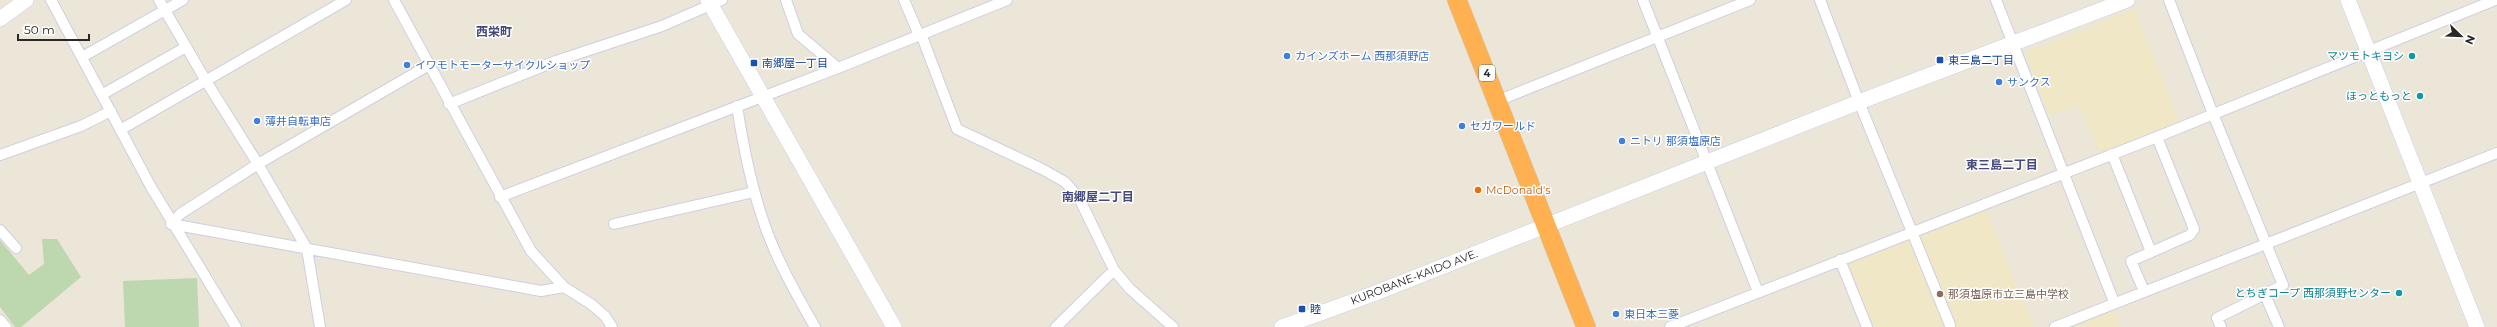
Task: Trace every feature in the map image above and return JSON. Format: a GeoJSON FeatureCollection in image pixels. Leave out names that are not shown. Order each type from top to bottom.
{"type":"FeatureCollection","features":[{"type":"Feature","properties":{"kind":"highway","name":"4"},"geometry":{"type":"LineString","coordinates":[[1456,0],[1586,327]]}},
{"type":"Feature","properties":{"kind":"street"},"geometry":{"type":"LineString","coordinates":[[0,19],[26,0]]}},
{"type":"Feature","properties":{"kind":"street"},"geometry":{"type":"LineString","coordinates":[[52,0],[171,224],[236,327]]}},
{"type":"Feature","properties":{"kind":"street"},"geometry":{"type":"LineString","coordinates":[[159,0],[206,81],[258,164],[306,249],[320,327]]}},
{"type":"Feature","properties":{"kind":"street"},"geometry":{"type":"LineString","coordinates":[[82,57],[184,0]]}},
{"type":"Feature","properties":{"kind":"street"},"geometry":{"type":"LineString","coordinates":[[120,130],[346,0]]}},
{"type":"Feature","properties":{"kind":"street"},"geometry":{"type":"LineString","coordinates":[[394,0],[500,197],[532,251],[564,287],[591,304],[605,316],[612,327]]}},
{"type":"Feature","properties":{"kind":"street"},"geometry":{"type":"LineString","coordinates":[[786,0],[798,34],[838,68]]}},
{"type":"Feature","properties":{"kind":"street"},"geometry":{"type":"LineString","coordinates":[[904,0],[920,35],[957,128],[1042,169],[1065,182],[1079,198],[1114,270],[1130,289],[1173,327]]}},
{"type":"Feature","properties":{"kind":"street"},"geometry":{"type":"LineString","coordinates":[[500,197],[838,68],[1007,0]]}},
{"type":"Feature","properties":{"kind":"street"},"geometry":{"type":"LineString","coordinates":[[1643,0],[1758,292]]}},
{"type":"Feature","properties":{"kind":"street"},"geometry":{"type":"LineString","coordinates":[[1497,101],[1750,0]]}},
{"type":"Feature","properties":{"kind":"street"},"geometry":{"type":"LineString","coordinates":[[1820,0],[1859,102],[1950,325]]}},
{"type":"Feature","properties":{"kind":"street"},"geometry":{"type":"LineString","coordinates":[[1996,0],[2114,302]]}},
{"type":"Feature","properties":{"kind":"street","name":"KUROBANE-KAIDO AVE."},"geometry":{"type":"LineString","coordinates":[[1282,327],[1380,291],[1859,102],[2127,0]]}},
{"type":"Feature","properties":{"kind":"street"},"geometry":{"type":"LineString","coordinates":[[2169,0],[2212,114],[2264,243],[2283,285],[2217,318],[2221,327]]}},
{"type":"Feature","properties":{"kind":"street"},"geometry":{"type":"LineString","coordinates":[[2348,0],[2477,327]]}},
{"type":"Feature","properties":{"kind":"street"},"geometry":{"type":"LineString","coordinates":[[1670,327],[1911,231],[2157,137],[2495,0]]}},
{"type":"Feature","properties":{"kind":"street"},"geometry":{"type":"LineString","coordinates":[[449,104],[556,61],[662,26],[714,2],[763,97],[894,327]]}},
{"type":"Feature","properties":{"kind":"street"},"geometry":{"type":"LineString","coordinates":[[103,94],[186,47]]}},
{"type":"Feature","properties":{"kind":"street"},"geometry":{"type":"LineString","coordinates":[[171,224],[180,214],[258,164],[429,65]]}},
{"type":"Feature","properties":{"kind":"street"},"geometry":{"type":"LineString","coordinates":[[737,106],[745,154],[763,221],[788,279],[815,327]]}},
{"type":"Feature","properties":{"kind":"street"},"geometry":{"type":"LineString","coordinates":[[0,155],[81,126],[111,111]]}},
{"type":"Feature","properties":{"kind":"street"},"geometry":{"type":"LineString","coordinates":[[2144,290],[2132,261],[2190,235],[2194,229],[2157,137]]}},
{"type":"Feature","properties":{"kind":"street"},"geometry":{"type":"LineString","coordinates":[[2055,327],[2144,290],[2421,184],[2497,153]]}},
{"type":"Feature","properties":{"kind":"street"},"geometry":{"type":"LineString","coordinates":[[2112,154],[2151,252]]}},
{"type":"Feature","properties":{"kind":"street"},"geometry":{"type":"LineString","coordinates":[[614,224],[754,192]]}},
{"type":"Feature","properties":{"kind":"street"},"geometry":{"type":"LineString","coordinates":[[171,224],[541,291],[564,287]]}},
{"type":"Feature","properties":{"kind":"street"},"geometry":{"type":"LineString","coordinates":[[0,230],[16,248]]}},
{"type":"Feature","properties":{"kind":"street"},"geometry":{"type":"LineString","coordinates":[[1840,260],[1867,327]]}},
{"type":"Feature","properties":{"kind":"street"},"geometry":{"type":"LineString","coordinates":[[1056,327],[1114,270]]}},
{"type":"Feature","properties":{"kind":"street"},"geometry":{"type":"LineString","coordinates":[[2265,295],[2279,327]]}},
{"type":"Feature","properties":{"kind":"street"},"geometry":{"type":"LineString","coordinates":[[0,320],[6,327]]}},
{"type":"Feature","properties":{"kind":"shaded area"},"geometry":{"type":"Polygon","coordinates":[[[2135,9],[2180,124],[2100,155],[2079,105],[2050,116],[2025,53],[2135,9]]]}},
{"type":"Feature","properties":{"kind":"shaded area","name":"那須塩原市立三島中学校"},"geometry":{"type":"Polygon","coordinates":[[[1986,208],[2034,327],[1872,327],[1846,262],[1986,208]]]}},
{"type":"Feature","properties":{"kind":"shaded area","name":"那須塩原市立三島中学校"},"geometry":{"type":"Polygon","coordinates":[[[2113,308],[2121,327],[2064,327],[2113,308]]]}},
{"type":"Feature","properties":{"kind":"green space"},"geometry":{"type":"Polygon","coordinates":[[[42,239],[57,239],[81,277],[21,327],[15,327],[0,307],[0,240],[29,275],[44,264],[42,239]]]}},
{"type":"Feature","properties":{"kind":"green space"},"geometry":{"type":"Polygon","coordinates":[[[197,278],[199,327],[125,327],[123,281],[197,278]]]}},
{"type":"Feature","properties":{"kind":"place","name":"カインズホーム 西那須野店"},"geometry":{"type":"Point","coordinates":[1287,56]}},
{"type":"Feature","properties":{"kind":"place","name":"マツモトキヨシ"},"geometry":{"type":"Point","coordinates":[2412,56]}},
{"type":"Feature","properties":{"kind":"place","name":"東三島二丁目"},"geometry":{"type":"Point","coordinates":[1940,60]}},
{"type":"Feature","properties":{"kind":"place","name":"南郷屋一丁目"},"geometry":{"type":"Point","coordinates":[754,63]}},
{"type":"Feature","properties":{"kind":"place","name":"イワモトモーターサイクルショップ"},"geometry":{"type":"Point","coordinates":[407,65]}},
{"type":"Feature","properties":{"kind":"place","name":"サンクス"},"geometry":{"type":"Point","coordinates":[1999,82]}},
{"type":"Feature","properties":{"kind":"place","name":"ほっともっと"},"geometry":{"type":"Point","coordinates":[2420,96]}},
{"type":"Feature","properties":{"kind":"place","name":"薄井自転車店"},"geometry":{"type":"Point","coordinates":[257,121]}},
{"type":"Feature","properties":{"kind":"place","name":"セガワールド"},"geometry":{"type":"Point","coordinates":[1462,126]}},
{"type":"Feature","properties":{"kind":"place","name":"ニトリ 那須塩原店"},"geometry":{"type":"Point","coordinates":[1622,141]}},
{"type":"Feature","properties":{"kind":"place","name":"McDonald's"},"geometry":{"type":"Point","coordinates":[1478,190]}},
{"type":"Feature","properties":{"kind":"place","name":"とちぎコープ 西那須野センター"},"geometry":{"type":"Point","coordinates":[2399,293]}},
{"type":"Feature","properties":{"kind":"place","name":"那須塩原市立三島中学校"},"geometry":{"type":"Point","coordinates":[1940,294]}},
{"type":"Feature","properties":{"kind":"place","name":"睦"},"geometry":{"type":"Point","coordinates":[1302,309]}},
{"type":"Feature","properties":{"kind":"place","name":"東日本三菱"},"geometry":{"type":"Point","coordinates":[1616,314]}},
{"type":"Feature","properties":{"kind":"district","name":"西栄町"},"geometry":{"type":"Point","coordinates":[494,32]}},
{"type":"Feature","properties":{"kind":"district","name":"東三島二丁目"},"geometry":{"type":"Point","coordinates":[2002,165]}},
{"type":"Feature","properties":{"kind":"district","name":"南郷屋二丁目"},"geometry":{"type":"Point","coordinates":[1098,197]}}]}
